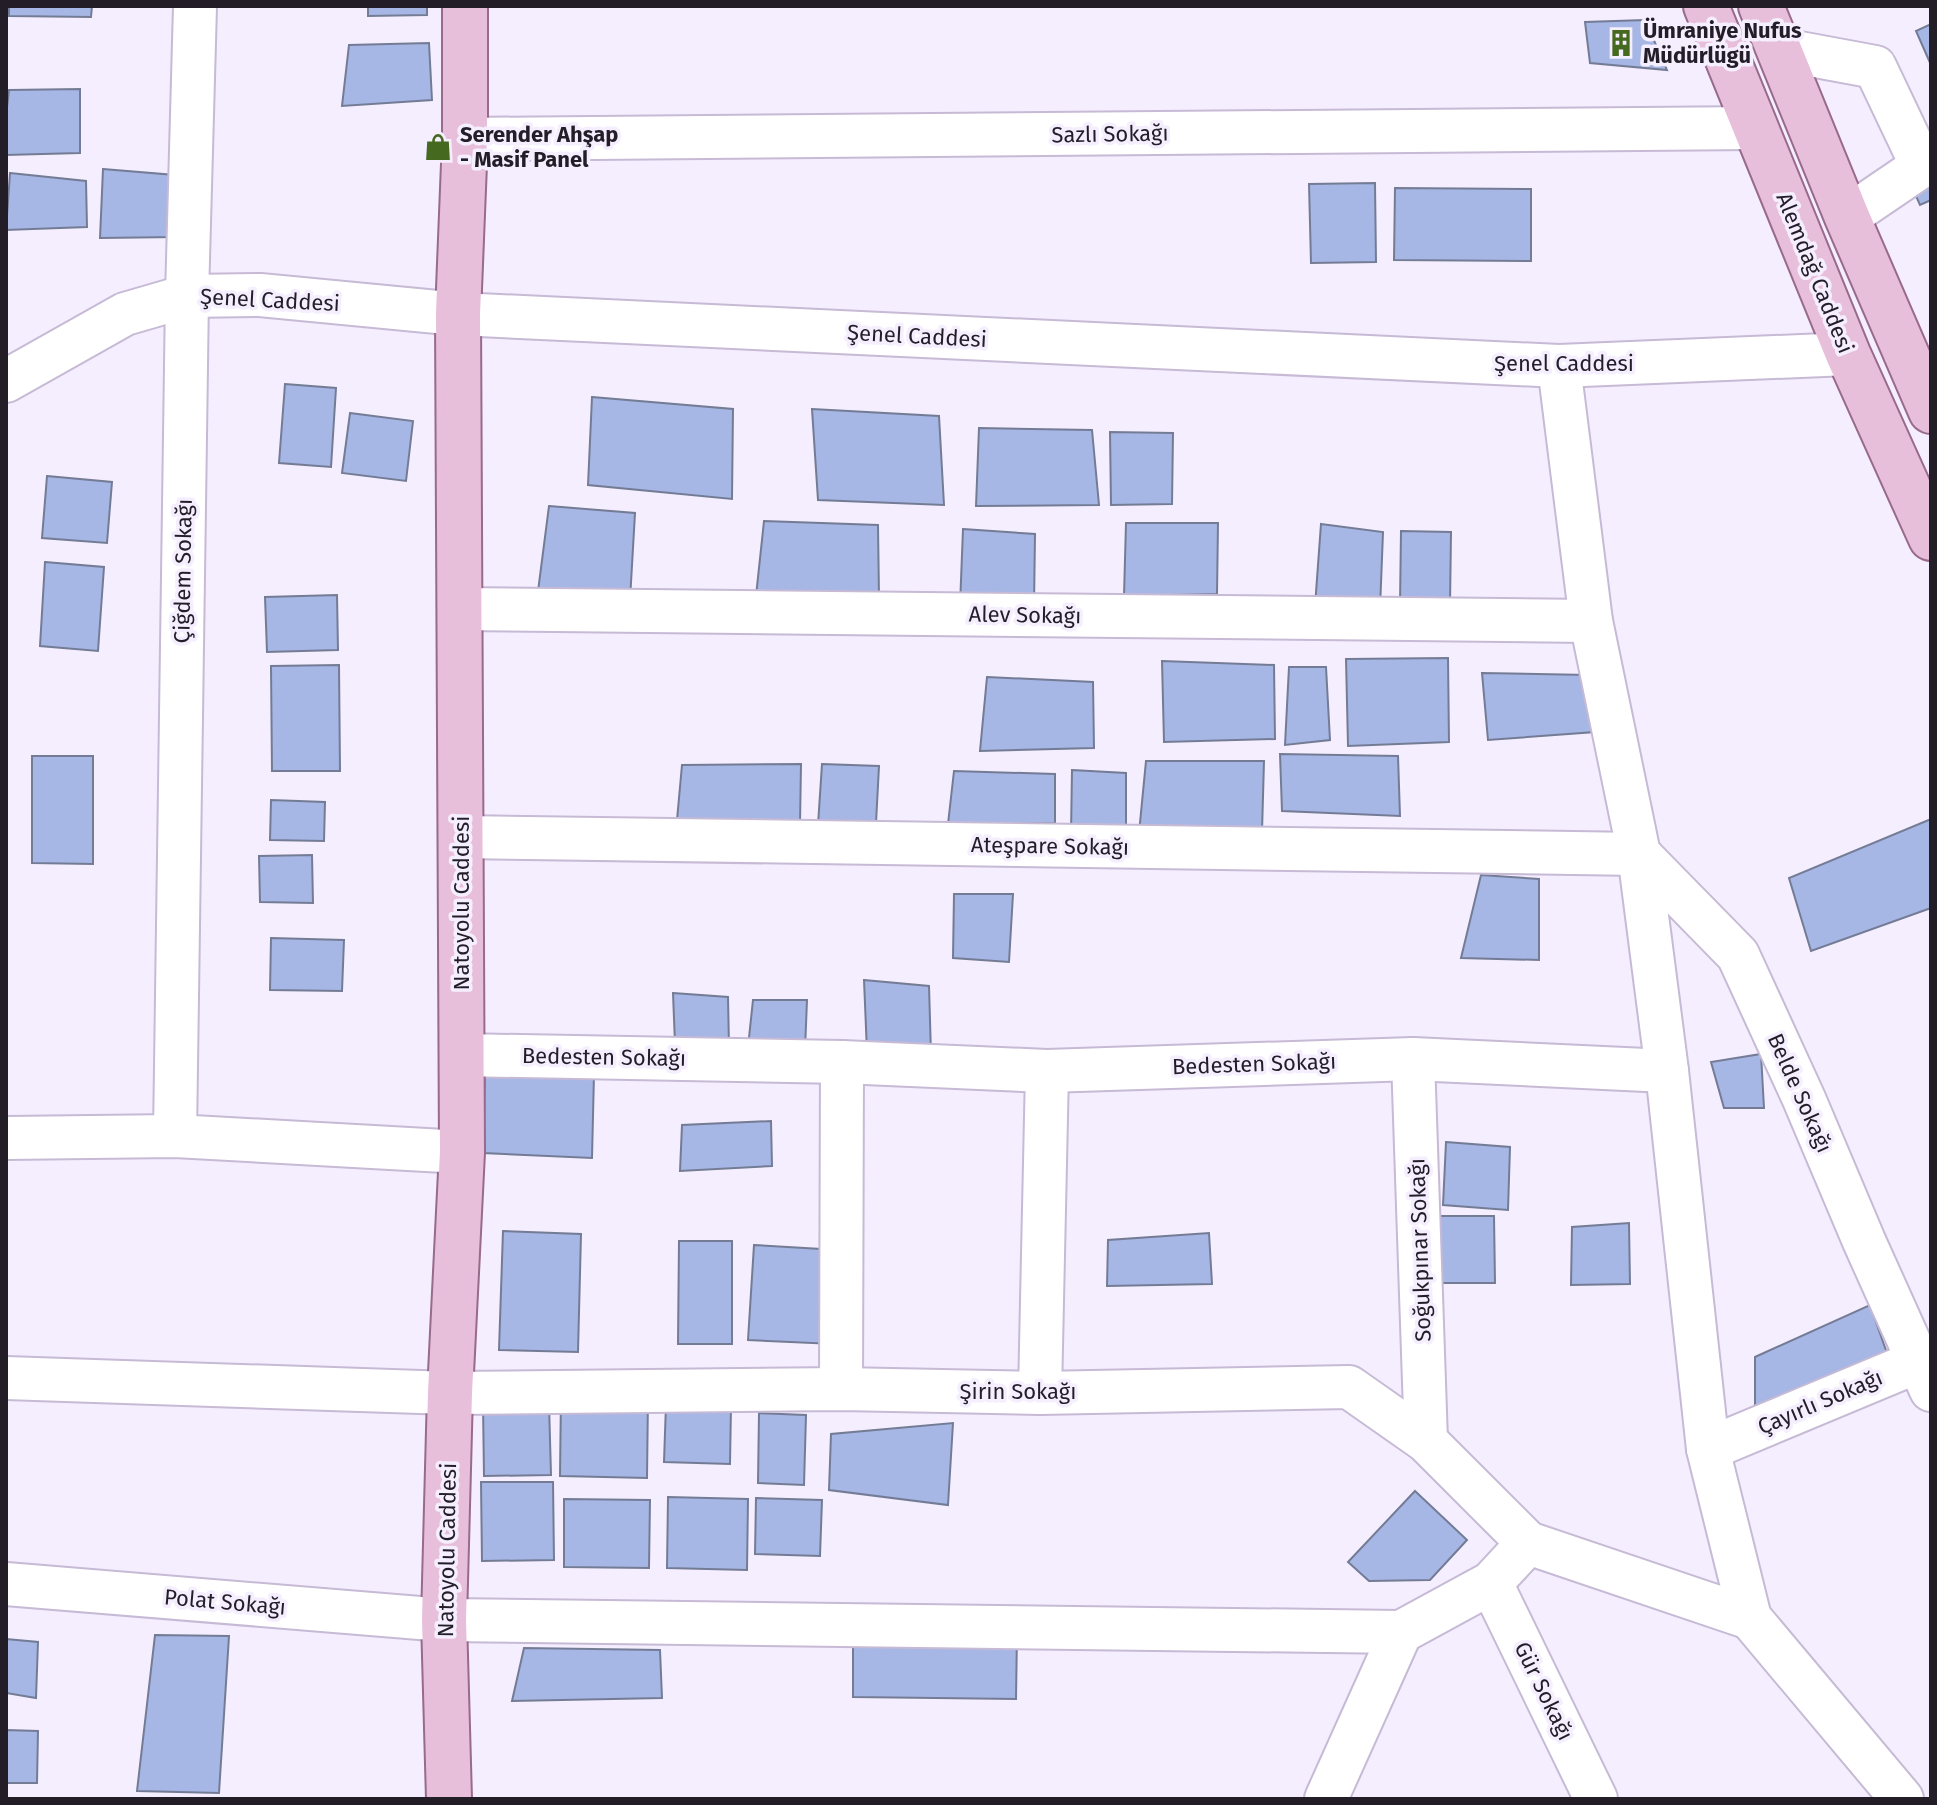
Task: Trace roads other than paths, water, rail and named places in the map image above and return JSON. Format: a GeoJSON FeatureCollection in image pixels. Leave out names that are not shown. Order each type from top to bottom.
{"type":"FeatureCollection","features":[{"type":"Feature","properties":{"kind":"main road","name":"Natoyolu Caddesi"},"geometry":{"type":"LineString","coordinates":[[449,1799],[444,1620],[450,1393],[462,1152],[458,314],[465,139],[465,6]]}},
{"type":"Feature","properties":{"kind":"main road","name":"Alemdağ Caddesi"},"geometry":{"type":"LineString","coordinates":[[1706,6],[1848,354],[1931,538]]}},
{"type":"Feature","properties":{"kind":"main road"},"geometry":{"type":"LineString","coordinates":[[1761,6],[1931,411]]}},
{"type":"Feature","properties":{"kind":"street","name":"Çiğdem Sokağı"},"geometry":{"type":"LineString","coordinates":[[175,1136],[187,296],[195,6]]}},
{"type":"Feature","properties":{"kind":"street"},"geometry":{"type":"LineString","coordinates":[[1778,49],[1875,67],[1922,166],[1847,217]]}},
{"type":"Feature","properties":{"kind":"street","name":"Sazlı Sokağı"},"geometry":{"type":"LineString","coordinates":[[465,139],[1755,128]]}},
{"type":"Feature","properties":{"kind":"street","name":"Şenel Caddesi"},"geometry":{"type":"LineString","coordinates":[[6,381],[125,314],[187,296],[260,295],[458,314],[1559,366],[1848,354]]}},
{"type":"Feature","properties":{"kind":"street"},"geometry":{"type":"LineString","coordinates":[[1559,366],[1591,621],[1639,854],[1667,1071],[1708,1449],[1750,1618],[1902,1799]]}},
{"type":"Feature","properties":{"kind":"street","name":"Alev Sokağı"},"geometry":{"type":"LineString","coordinates":[[459,609],[1591,621]]}},
{"type":"Feature","properties":{"kind":"street","name":"Ateşpare Sokağı"},"geometry":{"type":"LineString","coordinates":[[461,837],[1639,854]]}},
{"type":"Feature","properties":{"kind":"street","name":"Belde Sokağı"},"geometry":{"type":"LineString","coordinates":[[1639,854],[1738,955],[1926,1369]]}},
{"type":"Feature","properties":{"kind":"street","name":"Bedesten Sokağı"},"geometry":{"type":"LineString","coordinates":[[462,1055],[842,1062],[1047,1071],[1413,1059],[1667,1071]]}},
{"type":"Feature","properties":{"kind":"street","name":"Soğukpınar Sokağı"},"geometry":{"type":"LineString","coordinates":[[1413,1059],[1426,1441]]}},
{"type":"Feature","properties":{"kind":"street"},"geometry":{"type":"LineString","coordinates":[[841,1389],[842,1062]]}},
{"type":"Feature","properties":{"kind":"street"},"geometry":{"type":"LineString","coordinates":[[1040,1393],[1047,1071]]}},
{"type":"Feature","properties":{"kind":"street"},"geometry":{"type":"LineString","coordinates":[[6,1138],[175,1136],[462,1152]]}},
{"type":"Feature","properties":{"kind":"street","name":"Çayırlı Sokağı"},"geometry":{"type":"LineString","coordinates":[[1708,1449],[1926,1369]]}},
{"type":"Feature","properties":{"kind":"street","name":"Şirin Sokağı"},"geometry":{"type":"LineString","coordinates":[[6,1378],[450,1393],[841,1389],[1040,1393],[1349,1387],[1426,1441],[1528,1543]]}},
{"type":"Feature","properties":{"kind":"street"},"geometry":{"type":"LineString","coordinates":[[1326,1799],[1401,1632],[1491,1583],[1528,1543],[1750,1618]]}},
{"type":"Feature","properties":{"kind":"street","name":"Gür Sokağı"},"geometry":{"type":"LineString","coordinates":[[1491,1583],[1596,1799]]}},
{"type":"Feature","properties":{"kind":"street","name":"Polat Sokağı"},"geometry":{"type":"LineString","coordinates":[[6,1584],[444,1620],[1401,1632]]}},
{"type":"Feature","properties":{"kind":"place","name":"Ümraniye Nufus Müdürlügü"},"geometry":{"type":"Point","coordinates":[1621,43]}},
{"type":"Feature","properties":{"kind":"place","name":"Serender Ahşap - Masif Panel"},"geometry":{"type":"Point","coordinates":[438,147]}}]}
